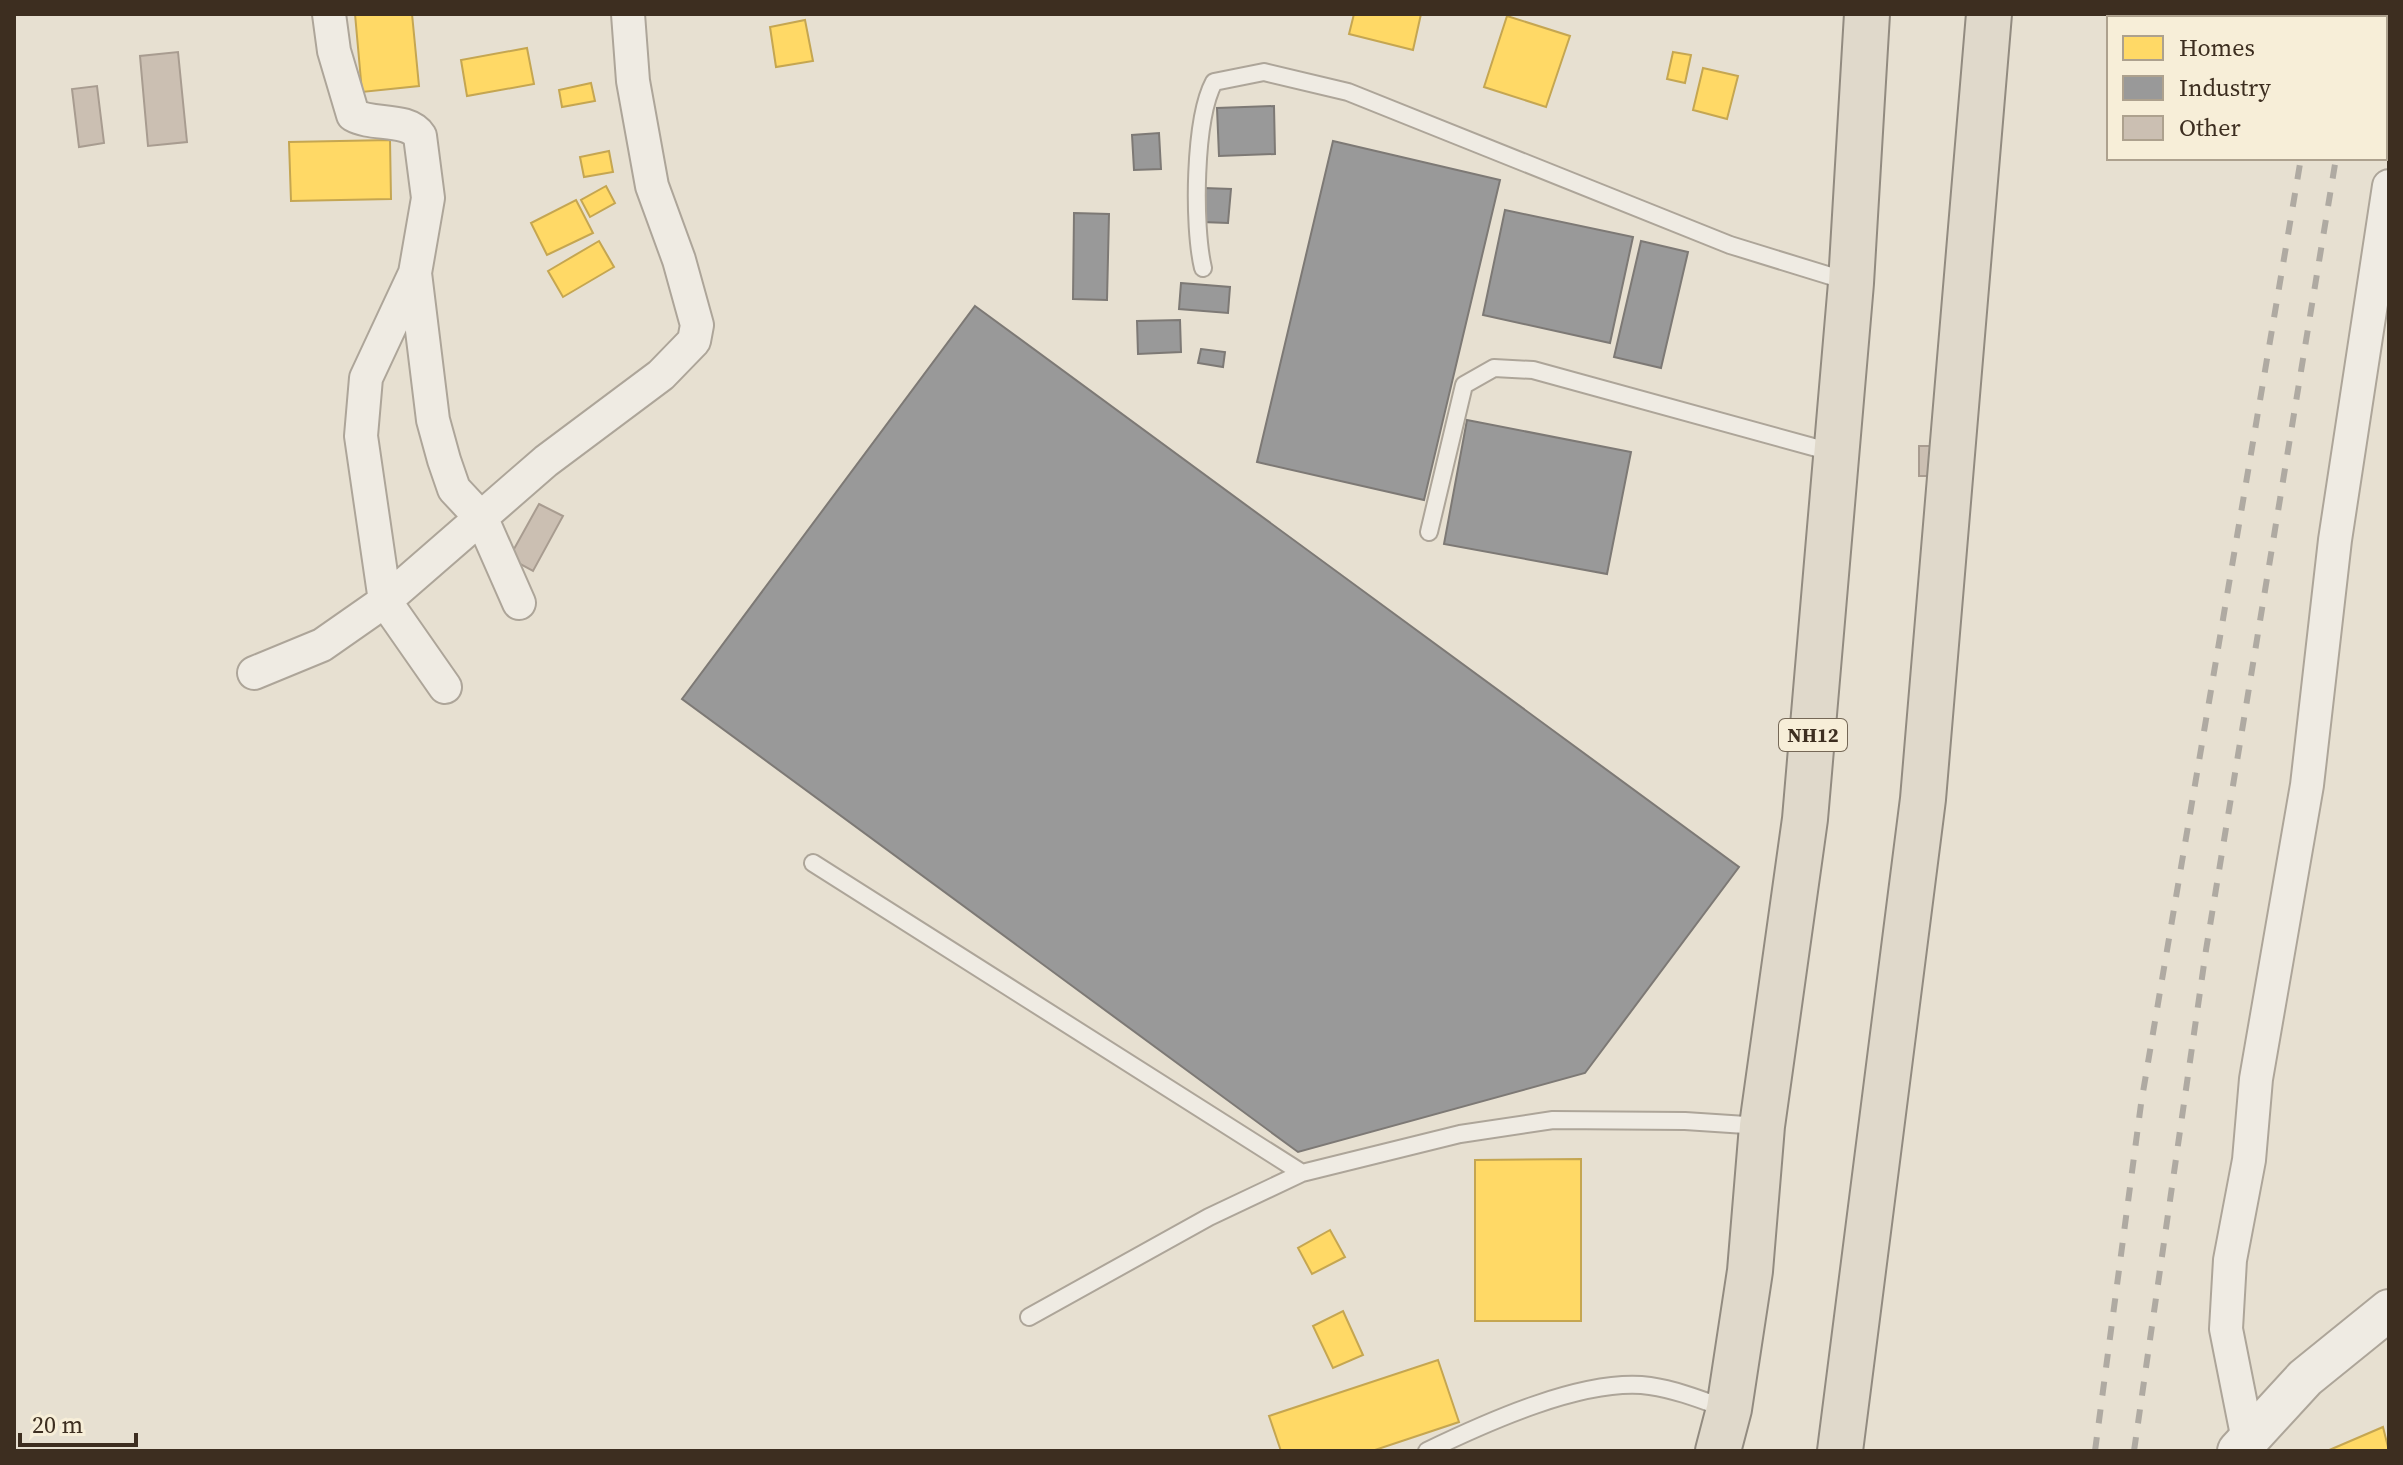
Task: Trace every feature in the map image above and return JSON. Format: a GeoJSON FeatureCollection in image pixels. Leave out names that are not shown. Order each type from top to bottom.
{"type":"FeatureCollection","features":[{"type":"Feature","properties":{"kind":"highway","name":"NH12"},"geometry":{"type":"LineString","coordinates":[[1718,1451],[1729,1409],[1750,1271],[1762,1126],[1805,819],[1851,283],[1867,14]]}},
{"type":"Feature","properties":{"kind":"highway"},"geometry":{"type":"LineString","coordinates":[[1840,1451],[1923,799],[1989,14]]}},
{"type":"Feature","properties":{"kind":"street"},"geometry":{"type":"LineString","coordinates":[[329,14],[334,51],[353,115],[366,122],[405,125],[420,136],[428,198],[415,273],[366,378],[361,436],[385,601],[445,687]]}},
{"type":"Feature","properties":{"kind":"street"},"geometry":{"type":"LineString","coordinates":[[254,673],[322,645],[385,601],[546,461],[661,375],[694,341],[697,325],[679,260],[652,186],[633,81],[628,14]]}},
{"type":"Feature","properties":{"kind":"street"},"geometry":{"type":"LineString","coordinates":[[2243,1446],[2226,1329],[2230,1260],[2249,1160],[2256,1079],[2307,785],[2335,540],[2389,186]]}},
{"type":"Feature","properties":{"kind":"street"},"geometry":{"type":"LineString","coordinates":[[415,273],[433,420],[454,489],[482,519],[519,603]]}},
{"type":"Feature","properties":{"kind":"street"},"geometry":{"type":"LineString","coordinates":[[2243,1446],[2305,1378],[2389,1310]]}},
{"type":"Feature","properties":{"kind":"lane"},"geometry":{"type":"LineString","coordinates":[[1203,268],[1197,210],[1204,100],[1214,82],[1264,72],[1348,92],[1641,206],[1730,245],[1851,283]]}},
{"type":"Feature","properties":{"kind":"lane"},"geometry":{"type":"LineString","coordinates":[[1429,532],[1464,385],[1494,368],[1533,370],[1835,453]]}},
{"type":"Feature","properties":{"kind":"lane"},"geometry":{"type":"LineString","coordinates":[[813,863],[1302,1173]]}},
{"type":"Feature","properties":{"kind":"lane"},"geometry":{"type":"LineString","coordinates":[[1029,1317],[1209,1217],[1302,1173],[1460,1134],[1553,1120],[1685,1121],[1762,1126]]}},
{"type":"Feature","properties":{"kind":"lane"},"geometry":{"type":"LineString","coordinates":[[1427,1451],[1496,1417],[1594,1390],[1647,1385],[1687,1394],[1729,1409]]}},
{"type":"Feature","properties":{"kind":"building: Homes"},"geometry":{"type":"Polygon","coordinates":[[[355,14],[412,14],[419,86],[362,92],[355,14]]]}},
{"type":"Feature","properties":{"kind":"building: Homes"},"geometry":{"type":"Polygon","coordinates":[[[1354,14],[1421,14],[1413,50],[1349,34],[1354,14]]]}},
{"type":"Feature","properties":{"kind":"building: Homes"},"geometry":{"type":"Polygon","coordinates":[[[1507,16],[1570,36],[1546,107],[1484,87],[1507,16]]]}},
{"type":"Feature","properties":{"kind":"building: Homes"},"geometry":{"type":"Polygon","coordinates":[[[805,20],[813,61],[776,67],[770,27],[805,20]]]}},
{"type":"Feature","properties":{"kind":"building: Homes"},"geometry":{"type":"Polygon","coordinates":[[[527,48],[534,84],[467,96],[461,60],[527,48]]]}},
{"type":"Feature","properties":{"kind":"building: Homes"},"geometry":{"type":"Polygon","coordinates":[[[1673,52],[1691,55],[1685,83],[1667,79],[1673,52]]]}},
{"type":"Feature","properties":{"kind":"building: Homes"},"geometry":{"type":"Polygon","coordinates":[[[1703,68],[1738,76],[1727,119],[1693,110],[1703,68]]]}},
{"type":"Feature","properties":{"kind":"building: Homes"},"geometry":{"type":"Polygon","coordinates":[[[591,83],[595,101],[562,107],[559,90],[591,83]]]}},
{"type":"Feature","properties":{"kind":"building: Homes"},"geometry":{"type":"Polygon","coordinates":[[[390,140],[391,199],[291,201],[289,142],[390,140]]]}},
{"type":"Feature","properties":{"kind":"building: Homes"},"geometry":{"type":"Polygon","coordinates":[[[609,151],[613,172],[584,177],[580,157],[609,151]]]}},
{"type":"Feature","properties":{"kind":"building: Homes"},"geometry":{"type":"Polygon","coordinates":[[[606,186],[615,203],[590,217],[581,200],[606,186]]]}},
{"type":"Feature","properties":{"kind":"building: Homes"},"geometry":{"type":"Polygon","coordinates":[[[576,200],[593,233],[547,255],[531,223],[576,200]]]}},
{"type":"Feature","properties":{"kind":"building: Homes"},"geometry":{"type":"Polygon","coordinates":[[[599,241],[614,267],[563,297],[548,271],[599,241]]]}},
{"type":"Feature","properties":{"kind":"building: Homes"},"geometry":{"type":"Polygon","coordinates":[[[1581,1159],[1581,1321],[1475,1321],[1475,1160],[1581,1159]]]}},
{"type":"Feature","properties":{"kind":"building: Homes"},"geometry":{"type":"Polygon","coordinates":[[[1330,1230],[1345,1257],[1312,1274],[1298,1248],[1330,1230]]]}},
{"type":"Feature","properties":{"kind":"building: Homes"},"geometry":{"type":"Polygon","coordinates":[[[1343,1311],[1363,1355],[1333,1368],[1313,1326],[1343,1311]]]}},
{"type":"Feature","properties":{"kind":"building: Homes"},"geometry":{"type":"Polygon","coordinates":[[[1438,1360],[1459,1422],[1372,1451],[1281,1451],[1269,1416],[1438,1360]]]}},
{"type":"Feature","properties":{"kind":"building: Homes"},"geometry":{"type":"Polygon","coordinates":[[[2383,1427],[2389,1451],[2327,1451],[2383,1427]]]}},
{"type":"Feature","properties":{"kind":"building: Industry"},"geometry":{"type":"Polygon","coordinates":[[[1274,106],[1275,154],[1219,156],[1217,108],[1274,106]]]}},
{"type":"Feature","properties":{"kind":"building: Industry"},"geometry":{"type":"Polygon","coordinates":[[[1159,133],[1161,169],[1134,170],[1132,135],[1159,133]]]}},
{"type":"Feature","properties":{"kind":"building: Industry"},"geometry":{"type":"Polygon","coordinates":[[[1333,141],[1500,180],[1424,500],[1257,462],[1333,141]]]}},
{"type":"Feature","properties":{"kind":"building: Industry"},"geometry":{"type":"Polygon","coordinates":[[[1204,188],[1231,189],[1228,223],[1202,222],[1204,188]]]}},
{"type":"Feature","properties":{"kind":"building: Industry"},"geometry":{"type":"Polygon","coordinates":[[[1505,210],[1633,237],[1610,343],[1483,315],[1505,210]]]}},
{"type":"Feature","properties":{"kind":"building: Industry"},"geometry":{"type":"Polygon","coordinates":[[[1074,213],[1109,214],[1107,300],[1073,299],[1074,213]]]}},
{"type":"Feature","properties":{"kind":"building: Industry"},"geometry":{"type":"Polygon","coordinates":[[[1641,241],[1688,252],[1661,368],[1614,357],[1641,241]]]}},
{"type":"Feature","properties":{"kind":"building: Industry"},"geometry":{"type":"Polygon","coordinates":[[[1181,283],[1230,287],[1228,313],[1179,309],[1181,283]]]}},
{"type":"Feature","properties":{"kind":"building: Industry"},"geometry":{"type":"Polygon","coordinates":[[[975,306],[1739,867],[1585,1073],[1298,1152],[682,699],[975,306]]]}},
{"type":"Feature","properties":{"kind":"building: Industry"},"geometry":{"type":"Polygon","coordinates":[[[1180,320],[1181,352],[1138,354],[1137,321],[1180,320]]]}},
{"type":"Feature","properties":{"kind":"building: Industry"},"geometry":{"type":"Polygon","coordinates":[[[1201,349],[1225,352],[1223,367],[1198,363],[1201,349]]]}},
{"type":"Feature","properties":{"kind":"building: Industry"},"geometry":{"type":"Polygon","coordinates":[[[1467,420],[1631,452],[1607,574],[1444,544],[1467,420]]]}},
{"type":"Feature","properties":{"kind":"building: Other"},"geometry":{"type":"Polygon","coordinates":[[[178,52],[187,142],[148,146],[140,56],[178,52]]]}},
{"type":"Feature","properties":{"kind":"building: Other"},"geometry":{"type":"Polygon","coordinates":[[[97,86],[104,143],[79,147],[72,89],[97,86]]]}},
{"type":"Feature","properties":{"kind":"building: Other"},"geometry":{"type":"Polygon","coordinates":[[[1919,446],[1930,446],[1930,476],[1919,476],[1919,446]]]}},
{"type":"Feature","properties":{"kind":"building: Other"},"geometry":{"type":"Polygon","coordinates":[[[539,504],[563,516],[533,571],[509,558],[539,504]]]}},
{"type":"Feature","properties":{"kind":"railway"},"geometry":{"type":"LineString","coordinates":[[2095,1451],[2141,1104],[2301,160]]}},
{"type":"Feature","properties":{"kind":"railway"},"geometry":{"type":"LineString","coordinates":[[2134,1451],[2206,950],[2336,160]]}}]}
